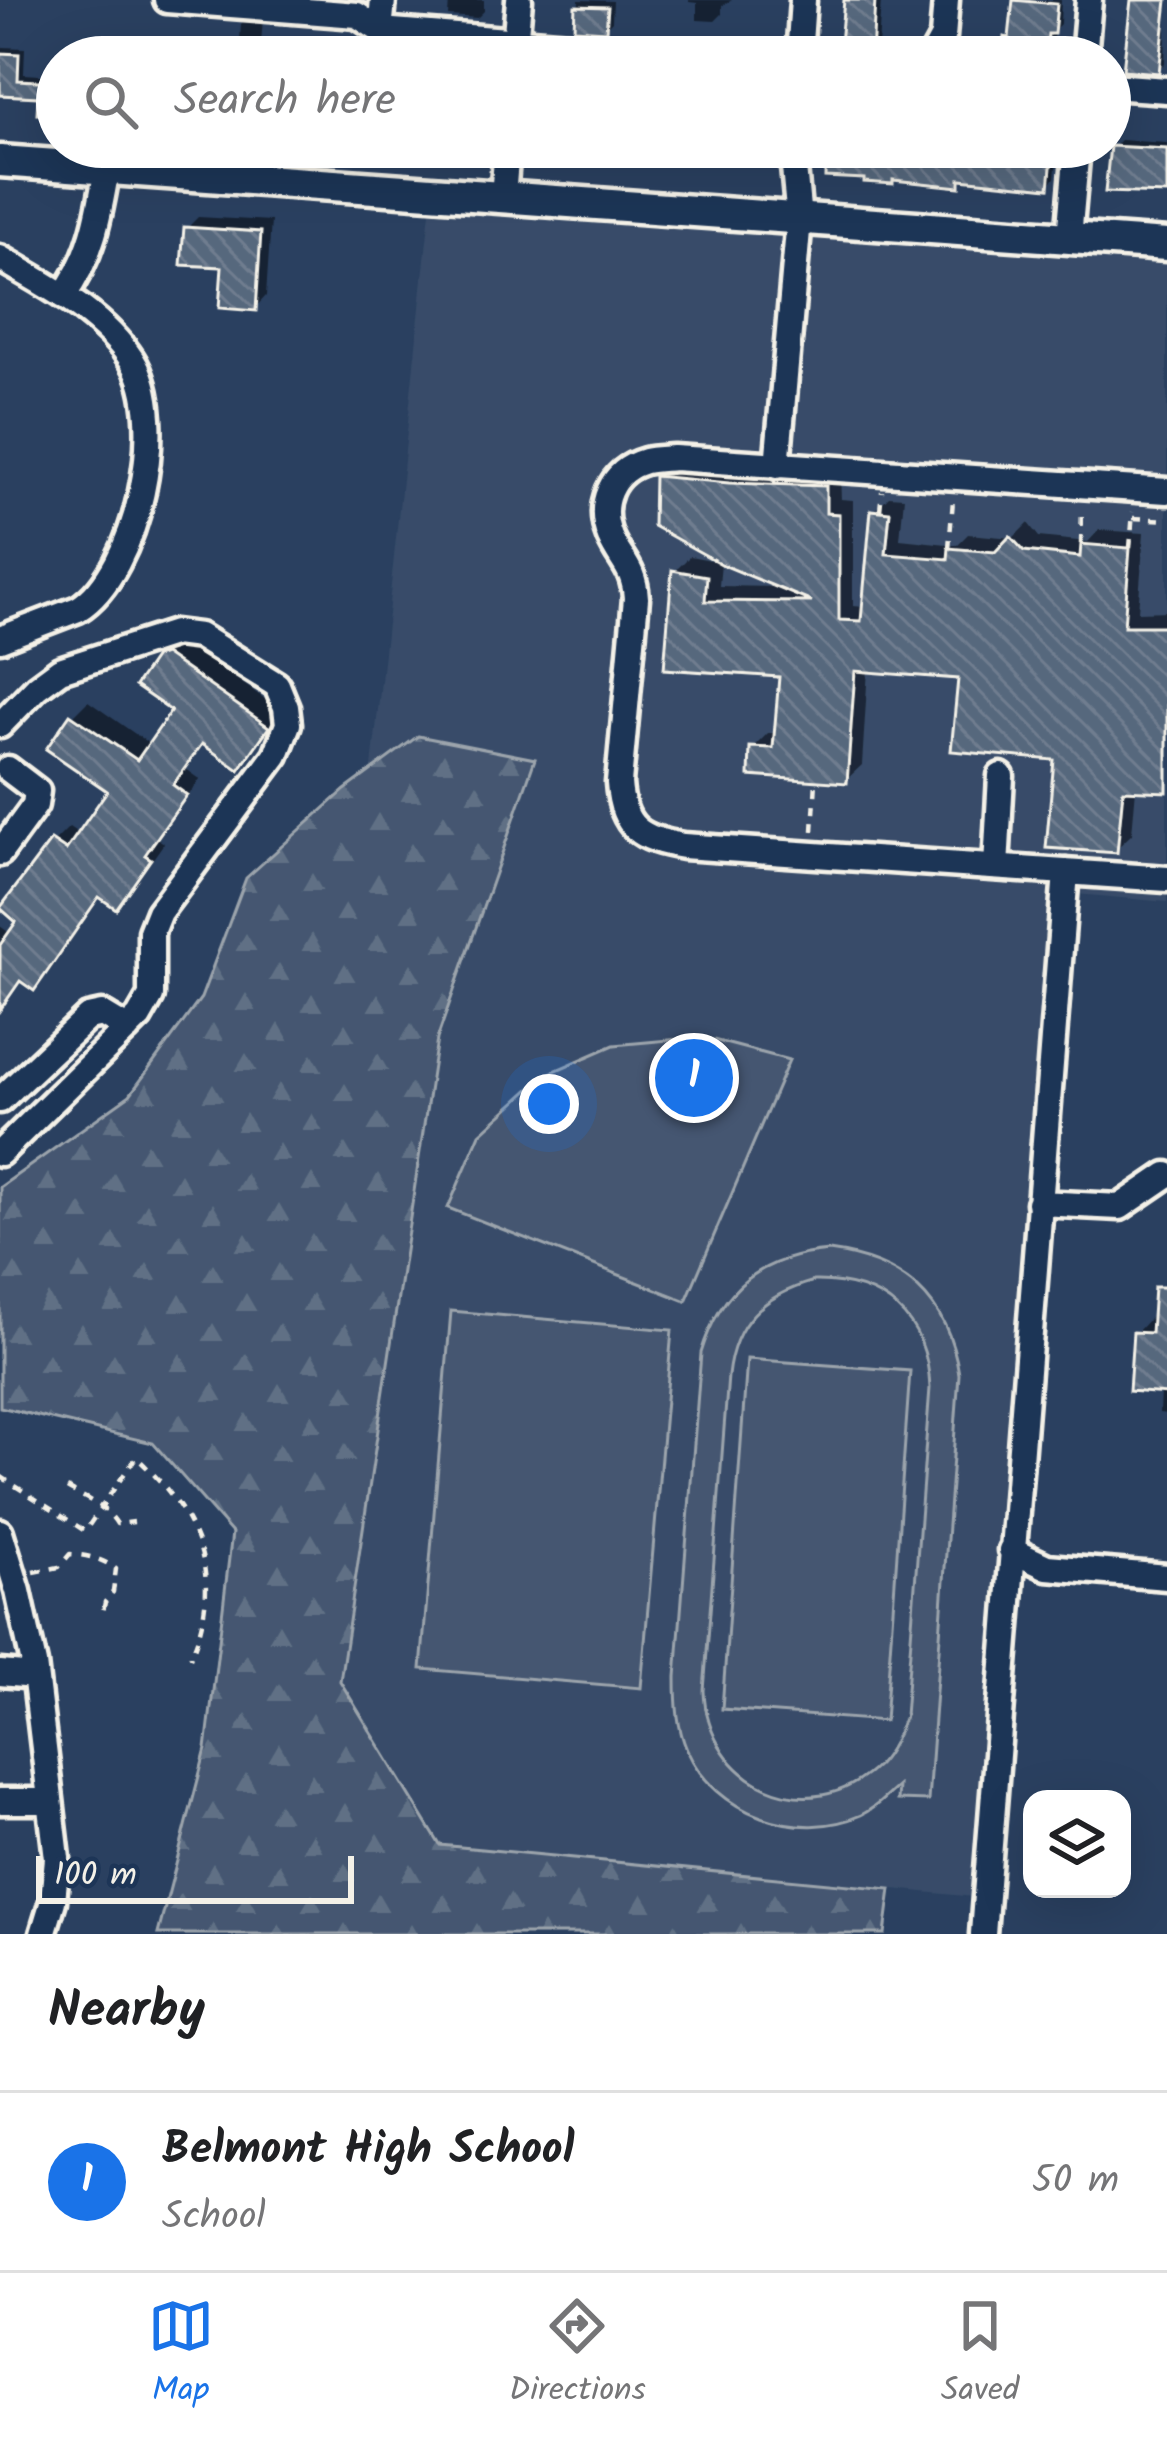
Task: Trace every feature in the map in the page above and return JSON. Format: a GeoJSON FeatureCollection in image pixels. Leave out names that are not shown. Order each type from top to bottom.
{"type":"FeatureCollection","features":[{"type":"Feature","properties":{"kind":"main road"},"geometry":{"type":"LineString","coordinates":[[0,161],[36,163]]}},
{"type":"Feature","properties":{"kind":"main road"},"geometry":{"type":"LineString","coordinates":[[107,168],[1167,245]]}},
{"type":"Feature","properties":{"kind":"street"},"geometry":{"type":"LineString","coordinates":[[167,0],[357,15],[380,30],[425,36]]}},
{"type":"Feature","properties":{"kind":"street"},"geometry":{"type":"LineString","coordinates":[[380,30],[383,0]]}},
{"type":"Feature","properties":{"kind":"street"},"geometry":{"type":"LineString","coordinates":[[516,36],[519,0]]}},
{"type":"Feature","properties":{"kind":"street"},"geometry":{"type":"LineString","coordinates":[[800,36],[803,0]]}},
{"type":"Feature","properties":{"kind":"street"},"geometry":{"type":"LineString","coordinates":[[943,36],[946,0]]}},
{"type":"Feature","properties":{"kind":"street"},"geometry":{"type":"LineString","coordinates":[[1086,36],[1089,0]]}},
{"type":"Feature","properties":{"kind":"street"},"geometry":{"type":"LineString","coordinates":[[1131,87],[1167,90]]}},
{"type":"Feature","properties":{"kind":"street"},"geometry":{"type":"LineString","coordinates":[[63,296],[97,232],[107,168]]}},
{"type":"Feature","properties":{"kind":"street"},"geometry":{"type":"LineString","coordinates":[[503,197],[505,168]]}},
{"type":"Feature","properties":{"kind":"street"},"geometry":{"type":"LineString","coordinates":[[777,466],[799,219],[794,168]]}},
{"type":"Feature","properties":{"kind":"street"},"geometry":{"type":"LineString","coordinates":[[1069,238],[1075,168]]}},
{"type":"Feature","properties":{"kind":"street"},"geometry":{"type":"LineString","coordinates":[[0,258],[63,296],[107,330],[142,379],[148,432],[136,514],[108,578],[88,602],[0,639]]}},
{"type":"Feature","properties":{"kind":"street"},"geometry":{"type":"LineString","coordinates":[[1167,491],[674,458],[645,461],[623,472],[610,486],[604,519],[634,579],[619,783],[620,803],[640,834],[658,841],[1167,879]]}},
{"type":"Feature","properties":{"kind":"street"},"geometry":{"type":"LineString","coordinates":[[0,725],[60,670],[176,633],[199,636],[277,685],[288,724],[276,755],[160,912],[151,932],[151,996],[139,1017],[0,1153]]}},
{"type":"Feature","properties":{"kind":"street"},"geometry":{"type":"LineString","coordinates":[[0,853],[38,796],[2,770]]}},
{"type":"Feature","properties":{"kind":"street"},"geometry":{"type":"LineString","coordinates":[[995,867],[1001,776]]}},
{"type":"Feature","properties":{"kind":"street"},"geometry":{"type":"LineString","coordinates":[[982,1934],[1066,872]]}},
{"type":"Feature","properties":{"kind":"street"},"geometry":{"type":"LineString","coordinates":[[0,1100],[88,1017],[103,1014],[127,1029]]}},
{"type":"Feature","properties":{"kind":"street"},"geometry":{"type":"LineString","coordinates":[[1039,1203],[1120,1207],[1167,1175]]}},
{"type":"Feature","properties":{"kind":"street"},"geometry":{"type":"LineString","coordinates":[[0,1532],[10,1589],[35,1676],[57,1858],[53,1901],[43,1934]]}},
{"type":"Feature","properties":{"kind":"street"},"geometry":{"type":"LineString","coordinates":[[1011,1550],[1047,1567],[1167,1577]]}},
{"type":"Feature","properties":{"kind":"street"},"geometry":{"type":"LineString","coordinates":[[0,1672],[35,1676]]}},
{"type":"Feature","properties":{"kind":"street"},"geometry":{"type":"LineString","coordinates":[[0,1801],[50,1801]]}},
{"type":"Feature","properties":{"kind":"path"},"geometry":{"type":"LineString","coordinates":[[950,548],[955,478]]}},
{"type":"Feature","properties":{"kind":"path"},"geometry":{"type":"LineString","coordinates":[[1081,544],[1083,486]]}},
{"type":"Feature","properties":{"kind":"path"},"geometry":{"type":"LineString","coordinates":[[1130,548],[1135,489]]}},
{"type":"Feature","properties":{"kind":"path"},"geometry":{"type":"LineString","coordinates":[[1133,518],[1167,520]]}},
{"type":"Feature","properties":{"kind":"path"},"geometry":{"type":"LineString","coordinates":[[811,854],[816,781]]}},
{"type":"Feature","properties":{"kind":"path"},"geometry":{"type":"LineString","coordinates":[[0,1476],[86,1531],[136,1457],[161,1480],[190,1520],[202,1550],[201,1630],[190,1658]]}},
{"type":"Feature","properties":{"kind":"path"},"geometry":{"type":"LineString","coordinates":[[67,1488],[101,1507],[117,1524],[134,1522]]}},
{"type":"Feature","properties":{"kind":"path"},"geometry":{"type":"LineString","coordinates":[[10,1589],[58,1567],[70,1554],[84,1555],[116,1569],[102,1617]]}},
{"type":"Feature","properties":{"kind":"shaded area"},"geometry":{"type":"Polygon","coordinates":[[[432,192],[1167,245],[1167,902],[1065,893],[985,1898],[440,1845],[262,1822],[432,192]]]}},
{"type":"Feature","properties":{"kind":"green space"},"geometry":{"type":"Polygon","coordinates":[[[418,736],[535,759],[437,1039],[340,1681],[440,1845],[891,1889],[885,1934],[158,1934],[206,1749],[232,1533],[153,1443],[0,1407],[0,1187],[130,1095],[201,998],[246,878],[345,790],[418,736]]]}},
{"type":"Feature","properties":{"kind":"green space"},"geometry":{"type":"Polygon","coordinates":[[[702,1037],[789,1060],[686,1301],[448,1208],[480,1134],[545,1075],[614,1045],[702,1037]]]}},
{"type":"Feature","properties":{"kind":"green space"},"geometry":{"type":"Polygon","coordinates":[[[829,1251],[856,1256],[918,1288],[945,1325],[959,1374],[928,1801],[897,1800],[898,1786],[861,1815],[812,1826],[761,1817],[717,1791],[687,1750],[676,1687],[701,1353],[732,1293],[764,1269],[829,1251]],[[814,1281],[766,1303],[744,1326],[728,1376],[704,1691],[710,1723],[723,1751],[742,1773],[766,1788],[793,1796],[822,1795],[851,1785],[883,1760],[905,1716],[930,1388],[927,1363],[920,1341],[897,1308],[861,1287],[814,1281]]]}},
{"type":"Feature","properties":{"kind":"green space"},"geometry":{"type":"Polygon","coordinates":[[[451,1311],[672,1330],[641,1688],[421,1669],[451,1311]]]}},
{"type":"Feature","properties":{"kind":"green space"},"geometry":{"type":"Polygon","coordinates":[[[747,1359],[910,1371],[885,1721],[722,1709],[747,1359]]]}},
{"type":"Feature","properties":{"kind":"building"},"geometry":{"type":"Polygon","coordinates":[[[844,0],[875,0],[873,36],[841,36],[844,0]]]}},
{"type":"Feature","properties":{"kind":"building"},"geometry":{"type":"Polygon","coordinates":[[[1013,0],[1057,4],[1054,34],[1009,36],[1013,0]]]}},
{"type":"Feature","properties":{"kind":"building"},"geometry":{"type":"Polygon","coordinates":[[[1131,0],[1167,0],[1159,73],[1131,71],[1131,36],[1127,36],[1131,0]]]}},
{"type":"Feature","properties":{"kind":"building"},"geometry":{"type":"Polygon","coordinates":[[[575,6],[608,7],[606,31],[574,29],[575,6]]]}},
{"type":"Feature","properties":{"kind":"building"},"geometry":{"type":"Polygon","coordinates":[[[0,53],[19,54],[18,80],[36,81],[36,97],[0,95],[0,53]]]}},
{"type":"Feature","properties":{"kind":"building"},"geometry":{"type":"Polygon","coordinates":[[[1131,147],[1167,149],[1167,194],[1105,192],[1108,168],[1131,168],[1131,147]]]}},
{"type":"Feature","properties":{"kind":"building"},"geometry":{"type":"Polygon","coordinates":[[[825,168],[1051,168],[1049,188],[960,179],[960,187],[825,177],[825,168]]]}},
{"type":"Feature","properties":{"kind":"building"},"geometry":{"type":"Polygon","coordinates":[[[184,227],[261,232],[256,311],[219,308],[222,267],[181,265],[184,227]]]}},
{"type":"Feature","properties":{"kind":"building"},"geometry":{"type":"Polygon","coordinates":[[[654,476],[826,486],[826,513],[839,514],[839,620],[861,621],[871,510],[890,512],[886,554],[948,559],[949,548],[995,552],[1010,536],[1024,551],[1080,557],[1081,544],[1130,548],[1124,626],[1167,626],[1167,792],[1123,790],[1117,853],[1046,848],[1054,760],[951,751],[958,679],[855,671],[847,783],[749,776],[750,747],[773,748],[779,677],[664,669],[672,570],[707,576],[705,601],[812,602],[723,565],[653,526],[654,476]]]}},
{"type":"Feature","properties":{"kind":"building"},"geometry":{"type":"Polygon","coordinates":[[[164,654],[269,727],[239,770],[202,744],[173,785],[187,795],[145,855],[151,859],[116,909],[99,897],[34,991],[20,981],[0,1010],[0,945],[16,922],[0,908],[51,840],[66,850],[107,791],[46,749],[70,714],[137,760],[171,711],[135,686],[155,657],[164,654]]]}},
{"type":"Feature","properties":{"kind":"building"},"geometry":{"type":"Polygon","coordinates":[[[1154,1287],[1167,1287],[1167,1394],[1129,1391],[1133,1332],[1151,1333],[1154,1287]]]}},
{"type":"Feature","properties":{"kind":"place","name":"Belmont High School"},"geometry":{"type":"Point","coordinates":[694,1078]}}]}
